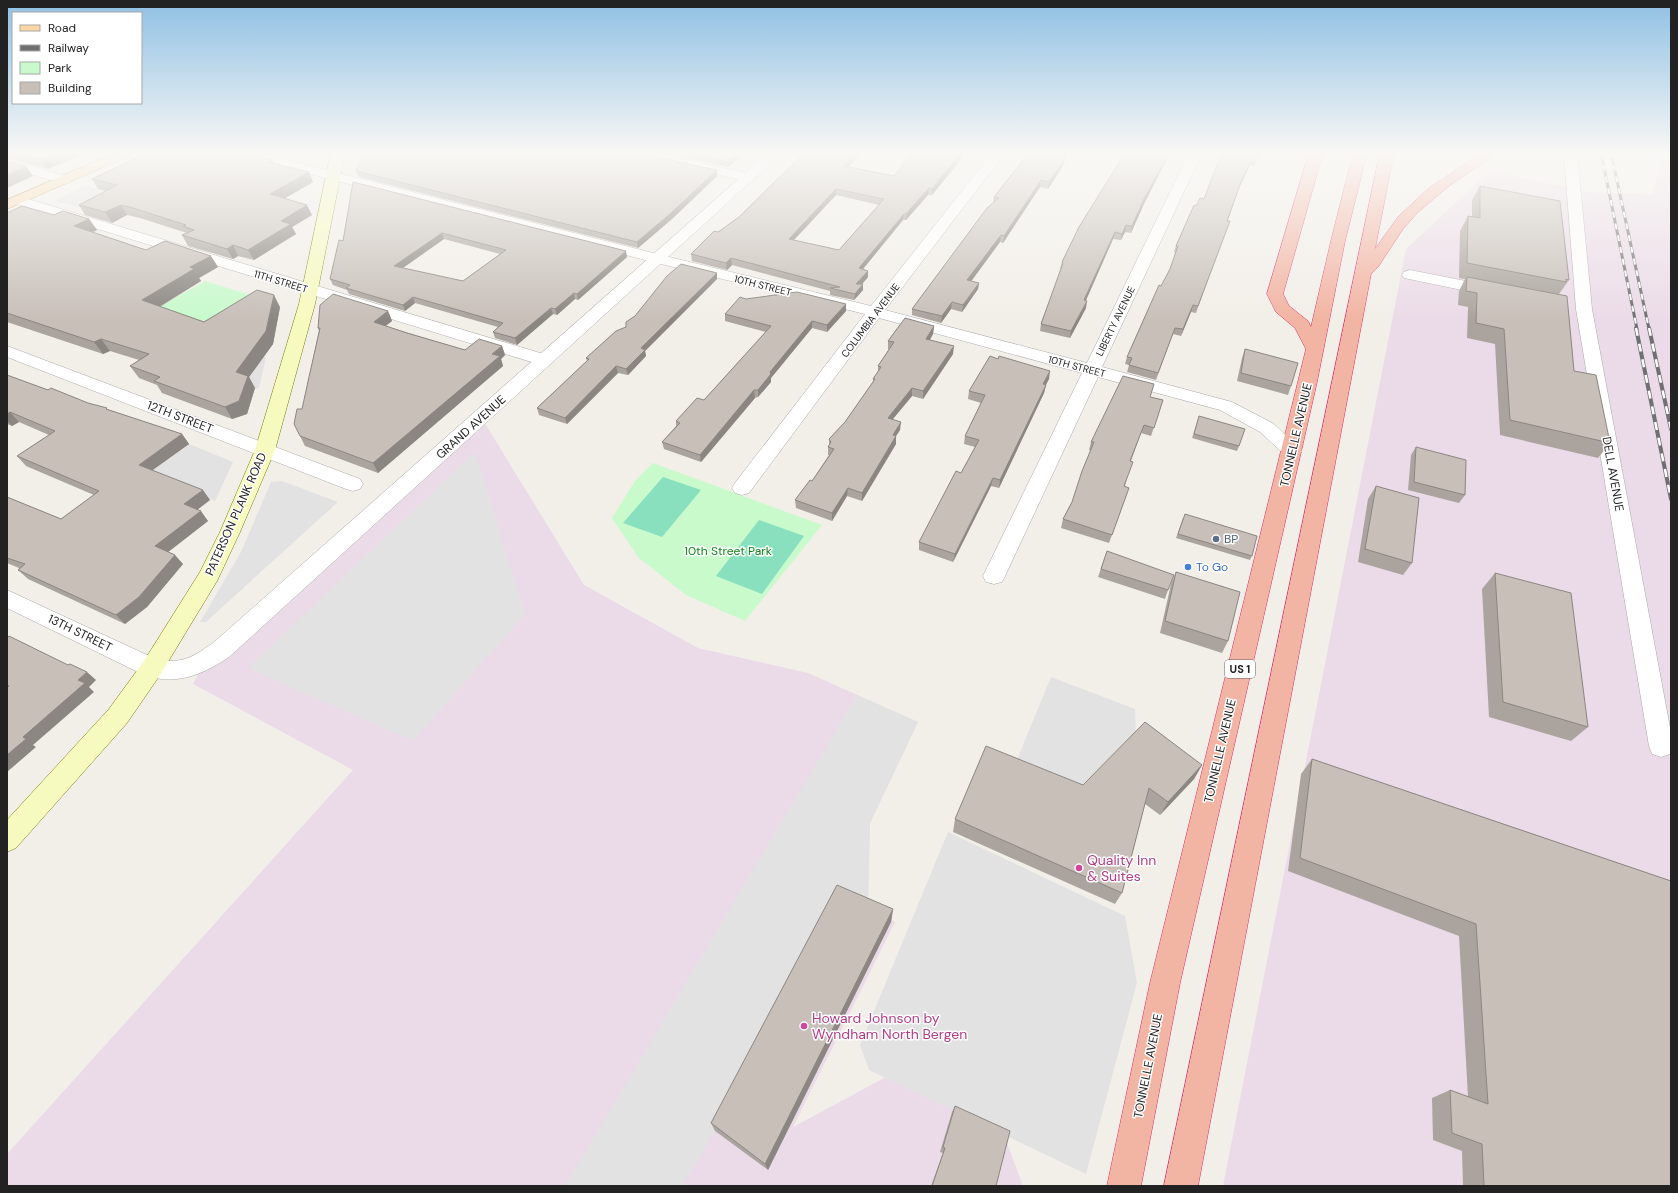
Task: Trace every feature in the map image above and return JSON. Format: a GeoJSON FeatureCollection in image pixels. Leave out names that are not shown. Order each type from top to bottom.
{"type":"FeatureCollection","features":[{"type":"Feature","properties":{"kind":"highway"},"geometry":{"type":"LineString","coordinates":[[1300,209],[1275,294],[1282,309],[1302,324],[1315,349]]}},
{"type":"Feature","properties":{"kind":"highway","name":"TONNELLE AVENUE"},"geometry":{"type":"LineString","coordinates":[[1124,1186],[1165,983],[1292,451],[1346,209]]}},
{"type":"Feature","properties":{"kind":"highway"},"geometry":{"type":"LineString","coordinates":[[1181,1186],[1376,209]]}},
{"type":"Feature","properties":{"kind":"highway"},"geometry":{"type":"LineString","coordinates":[[1362,277],[1376,261],[1387,240],[1403,219],[1414,209]]}},
{"type":"Feature","properties":{"kind":"main road","name":"PATERSON PLANK ROAD"},"geometry":{"type":"LineString","coordinates":[[7,839],[118,716],[152,668],[209,575],[230,532],[265,450],[310,289],[326,209]]}},
{"type":"Feature","properties":{"kind":"street","name":"11TH STREET"},"geometry":{"type":"LineString","coordinates":[[32,209],[310,289],[544,360]]}},
{"type":"Feature","properties":{"kind":"street","name":"10TH STREET"},"geometry":{"type":"LineString","coordinates":[[461,209],[875,312],[1226,406],[1267,428],[1292,451]]}},
{"type":"Feature","properties":{"kind":"street","name":"GRAND AVENUE"},"geometry":{"type":"LineString","coordinates":[[152,668],[169,672],[188,668],[203,663],[221,650],[713,209]]}},
{"type":"Feature","properties":{"kind":"street","name":"COLUMBIA AVENUE"},"geometry":{"type":"LineString","coordinates":[[742,488],[875,312],[956,209]]}},
{"type":"Feature","properties":{"kind":"street","name":"LIBERTY AVENUE"},"geometry":{"type":"LineString","coordinates":[[994,576],[1169,209]]}},
{"type":"Feature","properties":{"kind":"street","name":"DELL AVENUE"},"geometry":{"type":"LineString","coordinates":[[1573,209],[1577,307],[1661,746]]}},
{"type":"Feature","properties":{"kind":"street"},"geometry":{"type":"LineString","coordinates":[[1410,275],[1509,294]]}},
{"type":"Feature","properties":{"kind":"street","name":"12TH STREET"},"geometry":{"type":"LineString","coordinates":[[7,351],[353,484]]}},
{"type":"Feature","properties":{"kind":"street","name":"13TH STREET"},"geometry":{"type":"LineString","coordinates":[[7,598],[152,668]]}},
{"type":"Feature","properties":{"kind":"shaded area"},"geometry":{"type":"Polygon","coordinates":[[[84,209],[97,209],[93,211],[84,209]]]}},
{"type":"Feature","properties":{"kind":"shaded area"},"geometry":{"type":"Polygon","coordinates":[[[1449,209],[1671,209],[1671,1186],[1223,1186],[1406,249],[1449,209]]]}},
{"type":"Feature","properties":{"kind":"shaded area"},"geometry":{"type":"Polygon","coordinates":[[[234,348],[266,357],[259,388],[255,389],[221,366],[234,348]]]}},
{"type":"Feature","properties":{"kind":"shaded area"},"geometry":{"type":"Polygon","coordinates":[[[481,417],[584,585],[698,648],[808,673],[918,722],[870,823],[868,906],[895,922],[793,1127],[886,1077],[1004,1135],[1023,1186],[7,1186],[7,1154],[353,770],[193,684],[214,645],[481,417]]]}},
{"type":"Feature","properties":{"kind":"shaded area"},"geometry":{"type":"Polygon","coordinates":[[[189,444],[233,462],[215,501],[186,488],[129,488],[189,444]]]}},
{"type":"Feature","properties":{"kind":"shaded area"},"geometry":{"type":"Polygon","coordinates":[[[475,452],[525,614],[413,741],[248,668],[475,452]]]}},
{"type":"Feature","properties":{"kind":"shaded area"},"geometry":{"type":"Polygon","coordinates":[[[282,481],[338,502],[206,622],[200,622],[241,552],[271,482],[282,481]]]}},
{"type":"Feature","properties":{"kind":"shaded area"},"geometry":{"type":"Polygon","coordinates":[[[1051,677],[1135,709],[1136,734],[1081,786],[1016,762],[1051,677]]]}},
{"type":"Feature","properties":{"kind":"shaded area"},"geometry":{"type":"Polygon","coordinates":[[[857,695],[918,722],[870,823],[868,902],[837,897],[715,1131],[682,1186],[565,1186],[857,695]]]}},
{"type":"Feature","properties":{"kind":"shaded area"},"geometry":{"type":"Polygon","coordinates":[[[948,832],[1125,916],[1137,983],[1086,1174],[869,1070],[860,1045],[948,832]]]}},
{"type":"Feature","properties":{"kind":"green space"},"geometry":{"type":"Polygon","coordinates":[[[205,281],[263,299],[214,331],[156,309],[205,281]]]}},
{"type":"Feature","properties":{"kind":"green space","name":"10th Street Park"},"geometry":{"type":"Polygon","coordinates":[[[653,463],[822,525],[745,621],[686,595],[639,558],[612,518],[635,481],[653,463]]]}},
{"type":"Feature","properties":{"kind":"green space"},"geometry":{"type":"Polygon","coordinates":[[[663,477],[701,490],[662,537],[623,523],[663,477]]]}},
{"type":"Feature","properties":{"kind":"green space"},"geometry":{"type":"Polygon","coordinates":[[[759,520],[804,536],[762,594],[716,576],[759,520]]]}},
{"type":"Feature","properties":{"kind":"building"},"geometry":{"type":"Polygon","coordinates":[[[16,209],[32,209],[54,215],[63,211],[89,219],[74,226],[146,250],[165,241],[211,256],[190,267],[194,269],[142,300],[204,322],[257,290],[274,295],[266,331],[236,372],[248,376],[239,401],[225,407],[154,381],[160,377],[130,366],[149,354],[101,339],[94,342],[7,313],[7,213],[16,209]]]}},
{"type":"Feature","properties":{"kind":"building"},"geometry":{"type":"Polygon","coordinates":[[[93,209],[113,209],[105,212],[93,209]]]}},
{"type":"Feature","properties":{"kind":"building"},"geometry":{"type":"Polygon","coordinates":[[[135,209],[301,209],[281,221],[291,224],[248,250],[233,245],[227,249],[182,235],[194,230],[183,226],[186,225],[135,209]]]}},
{"type":"Feature","properties":{"kind":"building"},"geometry":{"type":"Polygon","coordinates":[[[348,209],[459,209],[626,251],[577,294],[574,293],[555,309],[551,308],[515,338],[493,332],[503,323],[413,297],[403,305],[346,288],[350,285],[330,279],[339,240],[343,241],[348,209]],[[442,233],[394,266],[463,281],[506,250],[442,233]]]}},
{"type":"Feature","properties":{"kind":"building"},"geometry":{"type":"Polygon","coordinates":[[[505,209],[676,209],[637,242],[505,209]]]}},
{"type":"Feature","properties":{"kind":"building"},"geometry":{"type":"Polygon","coordinates":[[[747,209],[818,209],[789,239],[839,250],[875,209],[911,209],[906,214],[904,214],[859,268],[868,271],[856,284],[863,284],[855,294],[830,288],[840,287],[731,258],[726,263],[691,254],[714,231],[718,232],[739,217],[747,209]]]}},
{"type":"Feature","properties":{"kind":"building"},"geometry":{"type":"Polygon","coordinates":[[[986,209],[1022,209],[1004,236],[1001,235],[967,280],[979,283],[963,305],[952,302],[942,316],[912,309],[986,209]]]}},
{"type":"Feature","properties":{"kind":"building"},"geometry":{"type":"Polygon","coordinates":[[[1090,209],[1140,209],[1132,226],[1126,225],[1122,234],[1115,232],[1084,300],[1087,301],[1071,331],[1041,324],[1063,263],[1062,262],[1079,227],[1090,209]]]}},
{"type":"Feature","properties":{"kind":"building"},"geometry":{"type":"Polygon","coordinates":[[[1192,209],[1231,209],[1227,221],[1230,221],[1198,306],[1193,305],[1183,329],[1175,328],[1158,373],[1129,365],[1132,358],[1127,357],[1159,285],[1161,286],[1170,269],[1178,246],[1176,246],[1192,209]]]}},
{"type":"Feature","properties":{"kind":"building"},"geometry":{"type":"Polygon","coordinates":[[[1480,209],[1561,209],[1569,280],[1566,279],[1566,282],[1467,263],[1468,216],[1480,218],[1480,209]]]}},
{"type":"Feature","properties":{"kind":"building"},"geometry":{"type":"Polygon","coordinates":[[[681,264],[717,273],[641,348],[645,350],[626,369],[616,366],[565,418],[537,408],[589,359],[586,358],[616,331],[626,327],[626,322],[635,316],[667,276],[681,264]]]}},
{"type":"Feature","properties":{"kind":"building"},"geometry":{"type":"Polygon","coordinates":[[[1467,277],[1567,296],[1574,371],[1596,375],[1610,443],[1510,420],[1504,329],[1476,323],[1477,293],[1466,291],[1467,277]]]}},
{"type":"Feature","properties":{"kind":"building"},"geometry":{"type":"Polygon","coordinates":[[[797,292],[846,304],[827,325],[812,321],[770,372],[771,374],[758,390],[754,390],[700,455],[662,442],[680,423],[676,421],[697,398],[704,400],[771,326],[725,314],[740,297],[746,299],[797,292]]]}},
{"type":"Feature","properties":{"kind":"building"},"geometry":{"type":"Polygon","coordinates":[[[333,294],[388,311],[374,322],[465,350],[479,339],[502,346],[492,354],[500,356],[373,463],[300,436],[294,424],[297,409],[302,409],[320,328],[318,328],[320,305],[333,294]]]}},
{"type":"Feature","properties":{"kind":"building"},"geometry":{"type":"Polygon","coordinates":[[[905,318],[934,326],[926,339],[954,346],[923,391],[912,388],[888,418],[901,422],[893,435],[896,436],[862,493],[848,488],[832,513],[795,500],[810,480],[812,481],[834,449],[828,447],[831,442],[829,439],[845,422],[875,379],[873,379],[881,367],[878,366],[894,342],[888,341],[905,318]]]}},
{"type":"Feature","properties":{"kind":"building"},"geometry":{"type":"Polygon","coordinates":[[[1245,349],[1298,363],[1291,386],[1241,373],[1245,349]]]}},
{"type":"Feature","properties":{"kind":"building"},"geometry":{"type":"Polygon","coordinates":[[[990,356],[998,359],[999,356],[1050,371],[1043,384],[1046,385],[1000,480],[993,478],[955,554],[919,542],[956,471],[961,473],[979,440],[965,436],[985,395],[969,391],[990,356]]]}},
{"type":"Feature","properties":{"kind":"building"},"geometry":{"type":"Polygon","coordinates":[[[7,375],[48,390],[51,388],[88,403],[107,408],[106,409],[182,434],[139,465],[203,490],[184,504],[201,511],[155,546],[175,555],[139,597],[116,615],[18,570],[25,564],[7,558],[7,497],[61,519],[99,491],[17,456],[55,431],[10,412],[7,414],[7,375]]]}},
{"type":"Feature","properties":{"kind":"building"},"geometry":{"type":"Polygon","coordinates":[[[1123,376],[1154,384],[1150,397],[1163,400],[1154,428],[1144,425],[1130,461],[1133,462],[1124,486],[1129,488],[1112,535],[1063,519],[1072,502],[1082,471],[1094,442],[1091,442],[1123,376]]]}},
{"type":"Feature","properties":{"kind":"building"},"geometry":{"type":"Polygon","coordinates":[[[1199,416],[1245,429],[1239,446],[1194,434],[1199,416]]]}},
{"type":"Feature","properties":{"kind":"building"},"geometry":{"type":"Polygon","coordinates":[[[1416,447],[1466,460],[1465,495],[1414,482],[1416,447]]]}},
{"type":"Feature","properties":{"kind":"building"},"geometry":{"type":"Polygon","coordinates":[[[1376,486],[1419,498],[1412,563],[1365,549],[1376,486]]]}},
{"type":"Feature","properties":{"kind":"building","name":"BP"},"geometry":{"type":"Polygon","coordinates":[[[1185,514],[1257,536],[1252,556],[1178,534],[1185,514]]]}},
{"type":"Feature","properties":{"kind":"building"},"geometry":{"type":"Polygon","coordinates":[[[1107,551],[1174,575],[1168,590],[1101,569],[1107,551]]]}},
{"type":"Feature","properties":{"kind":"building"},"geometry":{"type":"Polygon","coordinates":[[[1176,572],[1240,592],[1228,641],[1165,621],[1176,572]]]}},
{"type":"Feature","properties":{"kind":"building"},"geometry":{"type":"Polygon","coordinates":[[[1495,573],[1571,593],[1588,727],[1503,702],[1495,573]]]}},
{"type":"Feature","properties":{"kind":"building"},"geometry":{"type":"Polygon","coordinates":[[[9,636],[68,665],[70,664],[87,672],[78,680],[85,683],[23,737],[26,739],[7,755],[7,688],[9,686],[7,685],[7,638],[9,636]]]}},
{"type":"Feature","properties":{"kind":"building"},"geometry":{"type":"Polygon","coordinates":[[[1145,722],[1202,765],[1168,802],[1149,788],[1122,893],[955,819],[986,746],[1083,785],[1145,722]]]}},
{"type":"Feature","properties":{"kind":"building"},"geometry":{"type":"Polygon","coordinates":[[[1312,759],[1671,881],[1671,1186],[1484,1186],[1482,1144],[1452,1133],[1450,1090],[1488,1104],[1476,924],[1300,858],[1312,759]]]}},
{"type":"Feature","properties":{"kind":"building","name":"Howard Johnson by Wyndham North Bergen"},"geometry":{"type":"Polygon","coordinates":[[[837,885],[893,909],[765,1164],[711,1123],[837,885]]]}},
{"type":"Feature","properties":{"kind":"building"},"geometry":{"type":"Polygon","coordinates":[[[955,1106],[1010,1131],[996,1186],[932,1186],[945,1148],[943,1147],[955,1106]]]}},
{"type":"Feature","properties":{"kind":"railway"},"geometry":{"type":"LineString","coordinates":[[1612,209],[1637,329]]}},
{"type":"Feature","properties":{"kind":"railway"},"geometry":{"type":"LineString","coordinates":[[1623,209],[1649,329]]}},
{"type":"Feature","properties":{"kind":"railway"},"geometry":{"type":"LineString","coordinates":[[1636,328],[1671,499]]}},
{"type":"Feature","properties":{"kind":"railway"},"geometry":{"type":"LineString","coordinates":[[1649,328],[1671,429]]}},
{"type":"Feature","properties":{"kind":"place","name":"BP"},"geometry":{"type":"Point","coordinates":[1216,539]}},
{"type":"Feature","properties":{"kind":"place","name":"To Go"},"geometry":{"type":"Point","coordinates":[1188,567]}},
{"type":"Feature","properties":{"kind":"place","name":"Quality Inn & Suites"},"geometry":{"type":"Point","coordinates":[1079,868]}},
{"type":"Feature","properties":{"kind":"place","name":"Howard Johnson by Wyndham North Bergen"},"geometry":{"type":"Point","coordinates":[804,1026]}}]}
